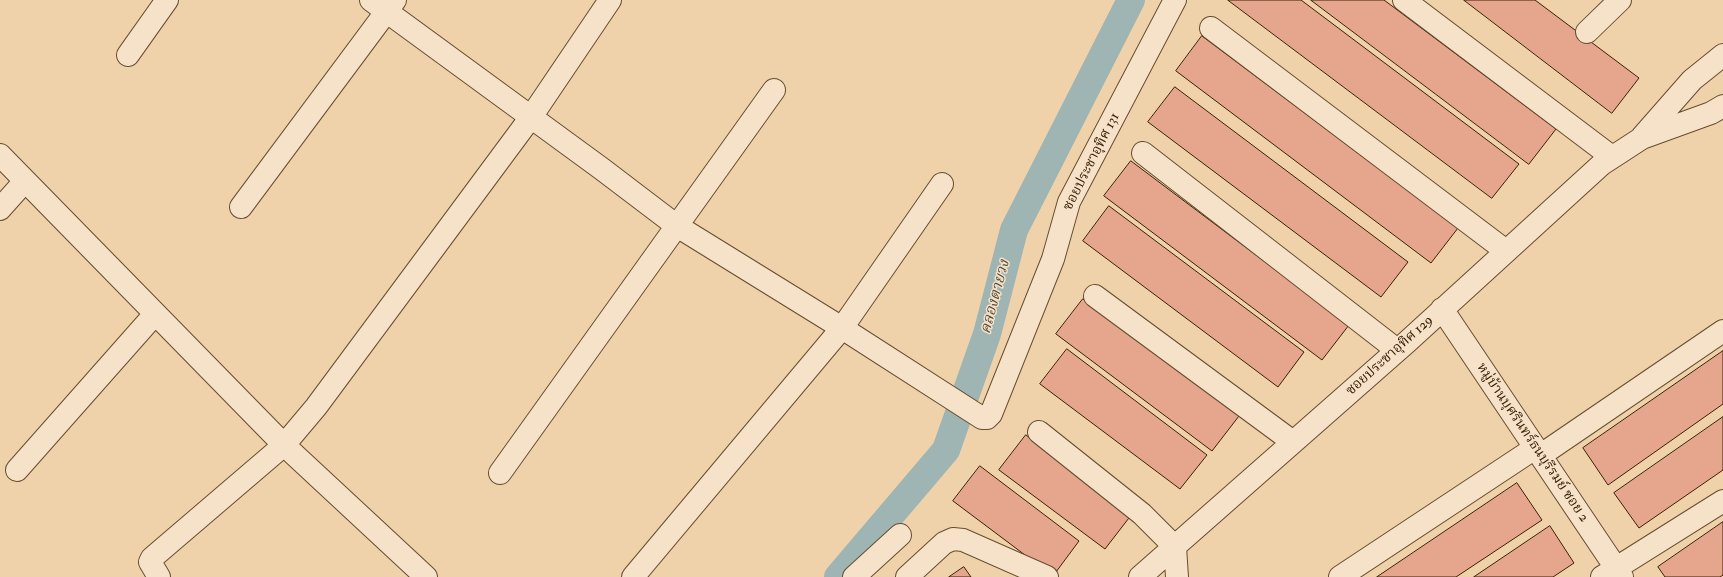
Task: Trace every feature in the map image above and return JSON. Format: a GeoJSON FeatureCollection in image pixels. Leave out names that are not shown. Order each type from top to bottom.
{"type":"FeatureCollection","features":[{"type":"Feature","properties":{"kind":"street"},"geometry":{"type":"LineString","coordinates":[[128,55],[167,0]]}},
{"type":"Feature","properties":{"kind":"street"},"geometry":{"type":"LineString","coordinates":[[159,577],[151,566],[150,562],[152,558],[284,445],[316,407],[531,117],[610,0]]}},
{"type":"Feature","properties":{"kind":"street","name":"ซอยประชาอุทิศ 131"},"geometry":{"type":"LineString","coordinates":[[842,328],[982,418],[987,418],[991,414],[1053,259],[1069,202],[1175,0]]}},
{"type":"Feature","properties":{"kind":"street"},"geometry":{"type":"LineString","coordinates":[[1404,0],[1612,157]]}},
{"type":"Feature","properties":{"kind":"street"},"geometry":{"type":"LineString","coordinates":[[1587,32],[1620,0]]}},
{"type":"Feature","properties":{"kind":"street"},"geometry":{"type":"LineString","coordinates":[[241,207],[384,4],[531,117],[677,226],[842,328]]}},
{"type":"Feature","properties":{"kind":"street"},"geometry":{"type":"LineString","coordinates":[[1211,28],[1506,251]]}},
{"type":"Feature","properties":{"kind":"street","name":"ซอยประชาอุทิศ 129"},"geometry":{"type":"LineString","coordinates":[[1642,138],[1692,80],[1723,55]]}},
{"type":"Feature","properties":{"kind":"street"},"geometry":{"type":"LineString","coordinates":[[500,473],[774,90]]}},
{"type":"Feature","properties":{"kind":"street","name":"ซอยประชาอุทิศ 129"},"geometry":{"type":"LineString","coordinates":[[1140,577],[1397,350],[1602,164],[1642,138],[1711,114],[1723,106]]}},
{"type":"Feature","properties":{"kind":"street"},"geometry":{"type":"LineString","coordinates":[[1143,153],[1397,350]]}},
{"type":"Feature","properties":{"kind":"street"},"geometry":{"type":"LineString","coordinates":[[0,155],[284,445],[426,577]]}},
{"type":"Feature","properties":{"kind":"street"},"geometry":{"type":"LineString","coordinates":[[0,209],[25,181]]}},
{"type":"Feature","properties":{"kind":"street"},"geometry":{"type":"LineString","coordinates":[[633,577],[842,328],[942,184]]}},
{"type":"Feature","properties":{"kind":"street"},"geometry":{"type":"LineString","coordinates":[[1095,296],[1293,442]]}},
{"type":"Feature","properties":{"kind":"street","name":"หมู่บ้านบุศรินทร์ธนบุรีรมย์ ซอย 2"},"geometry":{"type":"LineString","coordinates":[[1442,309],[1538,451],[1614,574]]}},
{"type":"Feature","properties":{"kind":"street"},"geometry":{"type":"LineString","coordinates":[[17,470],[155,314]]}},
{"type":"Feature","properties":{"kind":"street"},"geometry":{"type":"LineString","coordinates":[[1340,577],[1723,331]]}},
{"type":"Feature","properties":{"kind":"street"},"geometry":{"type":"LineString","coordinates":[[1039,432],[1142,514],[1175,547],[1177,577]]}},
{"type":"Feature","properties":{"kind":"street"},"geometry":{"type":"LineString","coordinates":[[1614,574],[1723,501]]}},
{"type":"Feature","properties":{"kind":"street"},"geometry":{"type":"LineString","coordinates":[[854,577],[900,535]]}},
{"type":"Feature","properties":{"kind":"street"},"geometry":{"type":"LineString","coordinates":[[907,577],[944,543],[953,539],[963,540],[1046,577]]}},
{"type":"Feature","properties":{"kind":"building"},"geometry":{"type":"Polygon","coordinates":[[[1228,0],[1301,0],[1519,164],[1492,198],[1228,0]]]}},
{"type":"Feature","properties":{"kind":"building"},"geometry":{"type":"Polygon","coordinates":[[[1311,0],[1384,0],[1556,129],[1529,164],[1311,0]]]}},
{"type":"Feature","properties":{"kind":"building"},"geometry":{"type":"Polygon","coordinates":[[[1464,0],[1535,0],[1639,78],[1612,113],[1464,0]]]}},
{"type":"Feature","properties":{"kind":"building"},"geometry":{"type":"Polygon","coordinates":[[[1202,36],[1458,228],[1431,263],[1176,71],[1202,36]]]}},
{"type":"Feature","properties":{"kind":"building"},"geometry":{"type":"Polygon","coordinates":[[[1175,87],[1408,262],[1381,297],[1148,122],[1175,87]]]}},
{"type":"Feature","properties":{"kind":"building"},"geometry":{"type":"Polygon","coordinates":[[[1131,161],[1349,325],[1322,360],[1104,196],[1131,161]]]}},
{"type":"Feature","properties":{"kind":"building"},"geometry":{"type":"Polygon","coordinates":[[[1109,206],[1304,352],[1278,387],[1083,241],[1109,206]]]}},
{"type":"Feature","properties":{"kind":"building"},"geometry":{"type":"Polygon","coordinates":[[[1083,299],[1239,416],[1212,451],[1056,334],[1083,299]]]}},
{"type":"Feature","properties":{"kind":"building"},"geometry":{"type":"Polygon","coordinates":[[[1067,349],[1207,455],[1180,489],[1040,384],[1067,349]]]}},
{"type":"Feature","properties":{"kind":"building"},"geometry":{"type":"Polygon","coordinates":[[[1723,351],[1723,404],[1608,485],[1583,448],[1723,351]]]}},
{"type":"Feature","properties":{"kind":"building"},"geometry":{"type":"Polygon","coordinates":[[[1723,417],[1723,470],[1639,528],[1614,493],[1723,417]]]}},
{"type":"Feature","properties":{"kind":"building"},"geometry":{"type":"Polygon","coordinates":[[[1026,435],[1132,514],[1105,549],[999,470],[1026,435]]]}},
{"type":"Feature","properties":{"kind":"building"},"geometry":{"type":"Polygon","coordinates":[[[980,466],[1079,541],[1053,576],[953,501],[980,466]]]}},
{"type":"Feature","properties":{"kind":"building"},"geometry":{"type":"Polygon","coordinates":[[[1517,483],[1542,520],[1456,577],[1377,577],[1517,483]]]}},
{"type":"Feature","properties":{"kind":"building"},"geometry":{"type":"Polygon","coordinates":[[[1723,522],[1723,575],[1720,577],[1665,577],[1658,567],[1723,522]]]}},
{"type":"Feature","properties":{"kind":"building"},"geometry":{"type":"Polygon","coordinates":[[[1550,526],[1574,563],[1553,577],[1474,577],[1550,526]]]}},
{"type":"Feature","properties":{"kind":"building"},"geometry":{"type":"Polygon","coordinates":[[[964,567],[971,577],[949,577],[964,567]]]}},
{"type":"Feature","properties":{"kind":"waterway","name":"คลองตายวง"},"geometry":{"type":"LineString","coordinates":[[838,577],[946,450],[987,334],[1014,230],[1131,0]]}}]}
